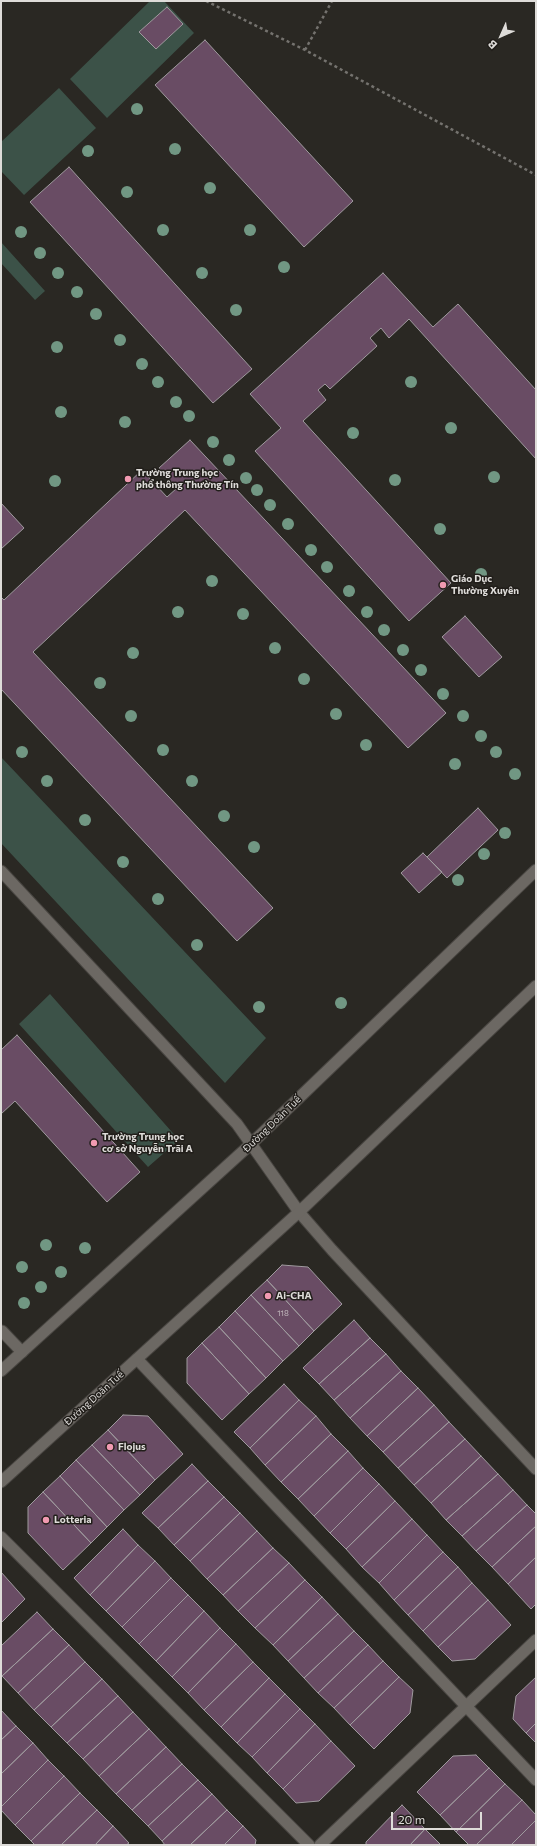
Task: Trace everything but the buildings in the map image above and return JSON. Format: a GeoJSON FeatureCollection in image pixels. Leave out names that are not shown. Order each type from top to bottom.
{"type":"FeatureCollection","features":[{"type":"Feature","properties":{"kind":"street","name":"Đường Doãn Tuế"},"geometry":{"type":"LineString","coordinates":[[1,1371],[252,1143],[536,870]]}},
{"type":"Feature","properties":{"kind":"street"},"geometry":{"type":"LineString","coordinates":[[1,871],[237,1124],[252,1143],[299,1212],[332,1250],[536,1469]]}},
{"type":"Feature","properties":{"kind":"street","name":"Đường Doãn Tuế"},"geometry":{"type":"LineString","coordinates":[[1,1482],[299,1212],[536,986]]}},
{"type":"Feature","properties":{"kind":"street"},"geometry":{"type":"LineString","coordinates":[[2,1331],[22,1352]]}},
{"type":"Feature","properties":{"kind":"street"},"geometry":{"type":"LineString","coordinates":[[137,1359],[466,1708],[536,1780]]}},
{"type":"Feature","properties":{"kind":"street"},"geometry":{"type":"LineString","coordinates":[[1,1537],[309,1845]]}},
{"type":"Feature","properties":{"kind":"street"},"geometry":{"type":"LineString","coordinates":[[320,1845],[536,1640]]}},
{"type":"Feature","properties":{"kind":"path"},"geometry":{"type":"LineString","coordinates":[[206,1],[305,50],[536,175]]}},
{"type":"Feature","properties":{"kind":"path"},"geometry":{"type":"LineString","coordinates":[[305,50],[332,1]]}},
{"type":"Feature","properties":{"kind":"green space"},"geometry":{"type":"Polygon","coordinates":[[[150,1],[164,1],[194,33],[107,118],[70,79],[150,1]]]}},
{"type":"Feature","properties":{"kind":"green space"},"geometry":{"type":"Polygon","coordinates":[[[59,88],[96,128],[24,195],[1,171],[1,142],[59,88]]]}},
{"type":"Feature","properties":{"kind":"green space"},"geometry":{"type":"Polygon","coordinates":[[[1,242],[45,291],[35,300],[1,263],[1,242]]]}},
{"type":"Feature","properties":{"kind":"green space"},"geometry":{"type":"Polygon","coordinates":[[[1,757],[266,1038],[225,1083],[1,843],[1,757]]]}},
{"type":"Feature","properties":{"kind":"green space"},"geometry":{"type":"Polygon","coordinates":[[[50,994],[179,1140],[148,1167],[19,1024],[50,994]]]}},
{"type":"Feature","properties":{"kind":"place","name":"Trường Trung học phổ thông Thường Tín"},"geometry":{"type":"Point","coordinates":[128,479]}},
{"type":"Feature","properties":{"kind":"place","name":"Giáo Dục Thường Xuyên"},"geometry":{"type":"Point","coordinates":[443,585]}},
{"type":"Feature","properties":{"kind":"place","name":"Trường Trung học cơ sở Nguyễn Trãi A"},"geometry":{"type":"Point","coordinates":[94,1143]}},
{"type":"Feature","properties":{"kind":"place","name":"Ai-CHA"},"geometry":{"type":"Point","coordinates":[268,1296]}},
{"type":"Feature","properties":{"kind":"place","name":"Flojus"},"geometry":{"type":"Point","coordinates":[110,1447]}},
{"type":"Feature","properties":{"kind":"place","name":"Lotteria"},"geometry":{"type":"Point","coordinates":[46,1520]}}]}
